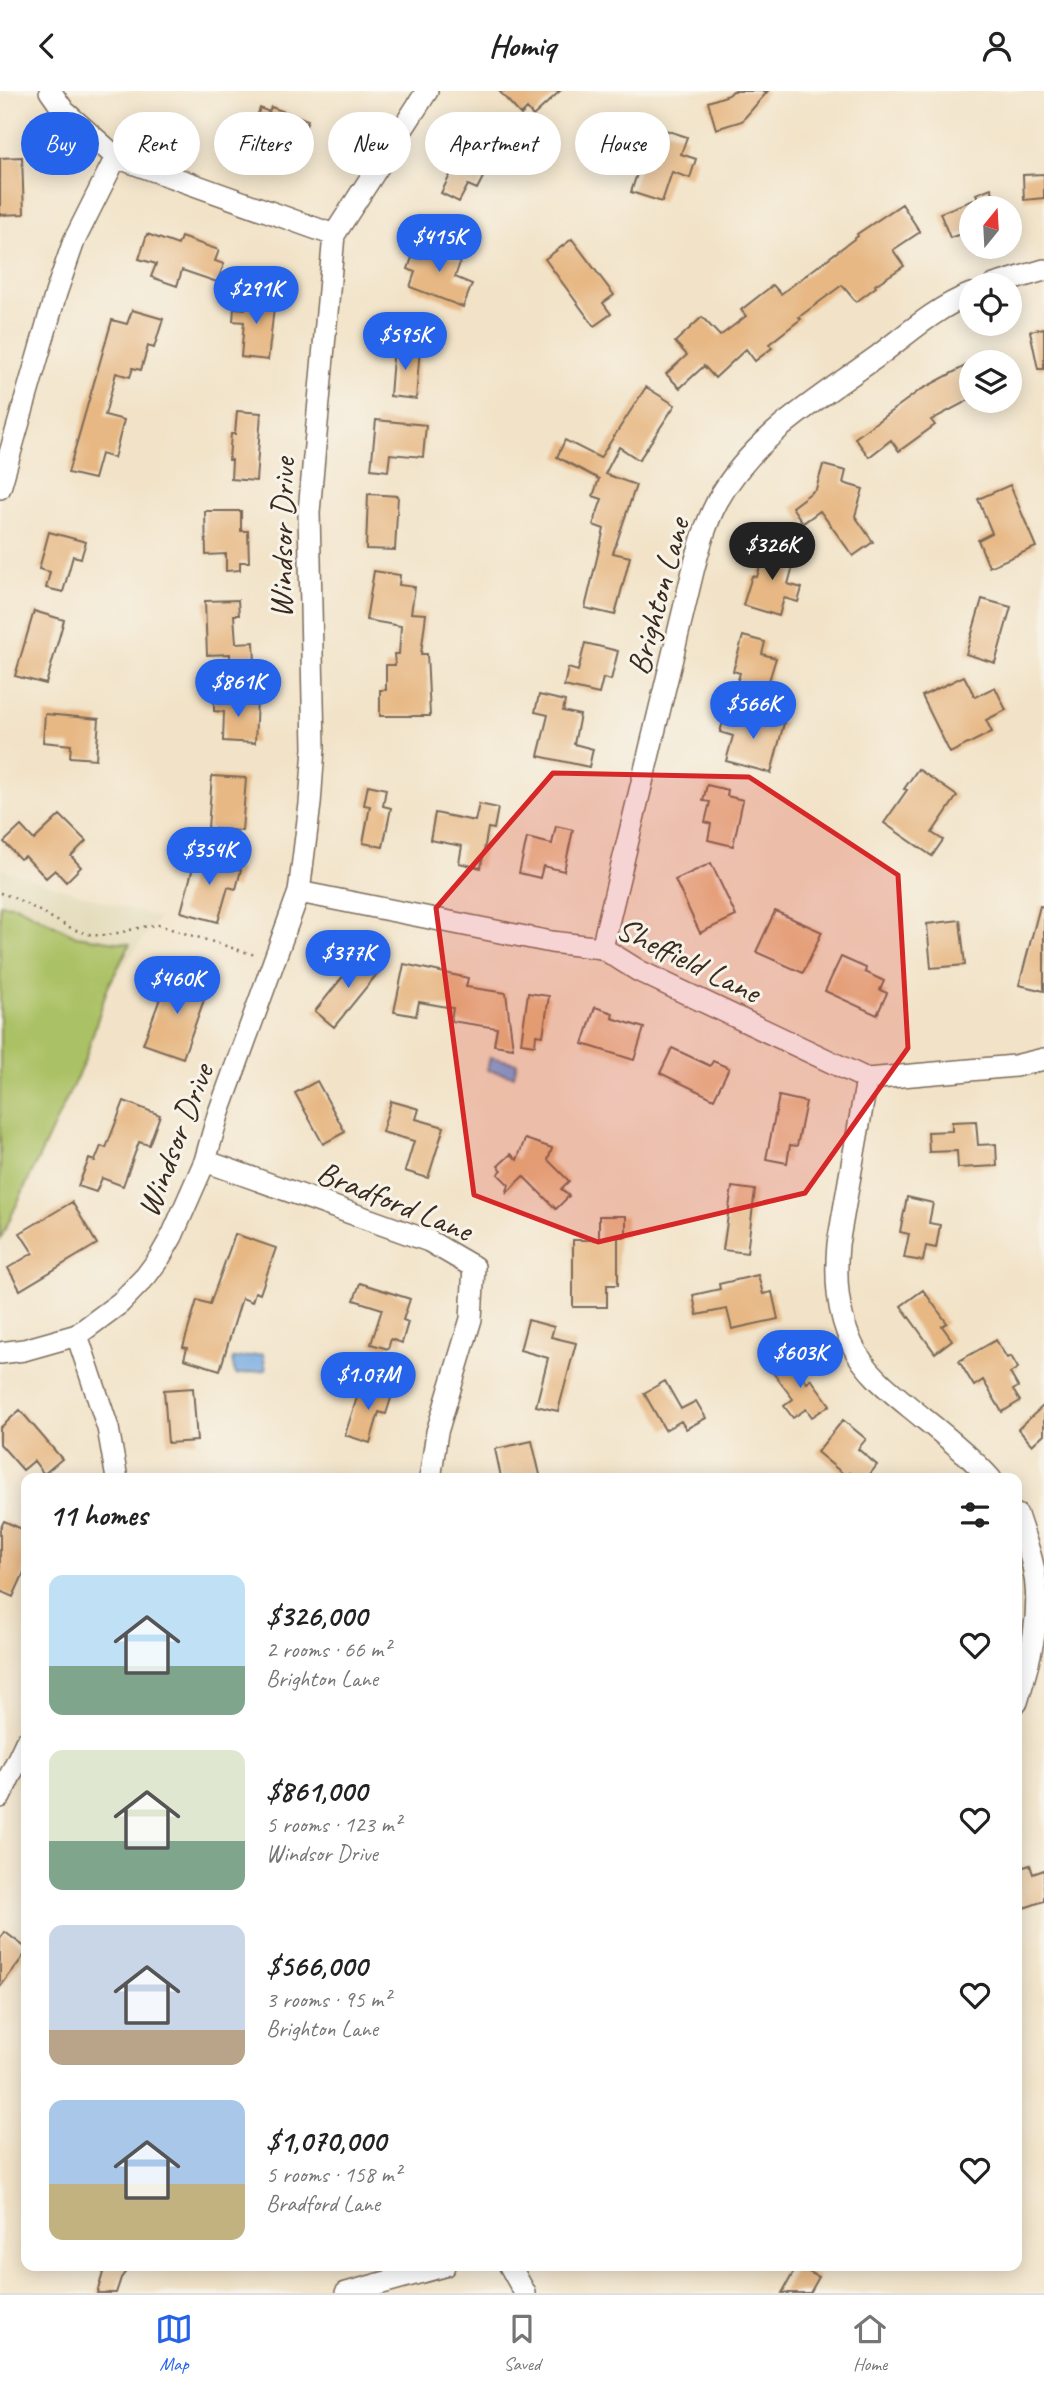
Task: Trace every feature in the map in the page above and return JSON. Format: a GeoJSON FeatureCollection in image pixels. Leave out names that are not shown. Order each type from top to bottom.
{"type":"FeatureCollection","features":[{"type":"Feature","properties":{"kind":"street"},"geometry":{"type":"LineString","coordinates":[[50,91],[64,111],[113,154]]}},
{"type":"Feature","properties":{"kind":"street","name":"Windsor Drive"},"geometry":{"type":"LineString","coordinates":[[0,1353],[24,1350],[77,1335],[120,1303],[160,1257],[205,1161],[218,1115],[299,892],[314,748],[308,564],[309,512],[334,235],[427,91]]}},
{"type":"Feature","properties":{"kind":"street"},"geometry":{"type":"LineString","coordinates":[[0,488],[56,293],[74,241],[113,163]]}},
{"type":"Feature","properties":{"kind":"street"},"geometry":{"type":"LineString","coordinates":[[166,175],[334,235]]}},
{"type":"Feature","properties":{"kind":"street"},"geometry":{"type":"LineString","coordinates":[[1022,277],[1044,270]]}},
{"type":"Feature","properties":{"kind":"street","name":"Brighton Lane"},"geometry":{"type":"LineString","coordinates":[[602,948],[694,567],[703,535],[717,502],[750,455],[788,422],[923,323],[959,301]]}},
{"type":"Feature","properties":{"kind":"street","name":"Sheffield Lane"},"geometry":{"type":"LineString","coordinates":[[299,892],[551,942],[602,948],[639,971],[867,1079]]}},
{"type":"Feature","properties":{"kind":"street"},"geometry":{"type":"LineString","coordinates":[[985,1473],[963,1450],[886,1387],[852,1346],[841,1311],[835,1270],[838,1244],[867,1079],[1015,1066],[1044,1059]]}},
{"type":"Feature","properties":{"kind":"street","name":"Bradford Lane"},"geometry":{"type":"LineString","coordinates":[[205,1161],[429,1241],[474,1268],[471,1319],[436,1432],[431,1473]]}},
{"type":"Feature","properties":{"kind":"street"},"geometry":{"type":"LineString","coordinates":[[77,1335],[108,1428],[116,1473]]}},
{"type":"Feature","properties":{"kind":"street"},"geometry":{"type":"LineString","coordinates":[[1022,1531],[1032,1562],[1037,1610],[1035,1637],[1022,1684]]}},
{"type":"Feature","properties":{"kind":"street"},"geometry":{"type":"LineString","coordinates":[[0,1797],[21,1753]]}},
{"type":"Feature","properties":{"kind":"street"},"geometry":{"type":"LineString","coordinates":[[346,2293],[426,2271]]}},
{"type":"Feature","properties":{"kind":"street"},"geometry":{"type":"LineString","coordinates":[[513,2271],[525,2293]]}},
{"type":"Feature","properties":{"kind":"path"},"geometry":{"type":"LineString","coordinates":[[0,894],[22,900],[77,931],[95,935],[115,934],[158,925],[274,961]]}},
{"type":"Feature","properties":{"kind":"highlighted area"},"geometry":{"type":"Polygon","coordinates":[[[553,773],[749,777],[898,875],[908,1048],[805,1193],[598,1242],[474,1195],[436,908],[553,773]]]}},
{"type":"Feature","properties":{"kind":"shaded area"},"geometry":{"type":"Polygon","coordinates":[[[0,869],[158,918],[107,989],[85,1060],[0,1240],[0,869]]]}},
{"type":"Feature","properties":{"kind":"green space"},"geometry":{"type":"Polygon","coordinates":[[[0,904],[15,905],[76,936],[130,944],[107,989],[85,1060],[0,1240],[0,904]]]}},
{"type":"Feature","properties":{"kind":"water"},"geometry":{"type":"Polygon","coordinates":[[[490,1057],[517,1063],[514,1076],[487,1070],[490,1057]]]}},
{"type":"Feature","properties":{"kind":"water"},"geometry":{"type":"Polygon","coordinates":[[[263,1354],[266,1370],[235,1375],[232,1359],[263,1354]]]}},
{"type":"Feature","properties":{"kind":"building"},"geometry":{"type":"Polygon","coordinates":[[[499,91],[560,91],[537,112],[530,112],[527,109],[518,112],[499,91]]]}},
{"type":"Feature","properties":{"kind":"building"},"geometry":{"type":"Polygon","coordinates":[[[733,91],[768,91],[742,121],[716,129],[708,102],[733,91]]]}},
{"type":"Feature","properties":{"kind":"building"},"geometry":{"type":"Polygon","coordinates":[[[271,107],[285,112],[269,112],[271,107]]]}},
{"type":"Feature","properties":{"kind":"building"},"geometry":{"type":"Polygon","coordinates":[[[670,132],[687,137],[681,154],[696,159],[690,178],[672,172],[662,202],[631,192],[637,175],[670,175],[670,132]]]}},
{"type":"Feature","properties":{"kind":"building"},"geometry":{"type":"Polygon","coordinates":[[[21,157],[24,214],[0,215],[0,158],[21,157]]]}},
{"type":"Feature","properties":{"kind":"building"},"geometry":{"type":"Polygon","coordinates":[[[1044,174],[1044,198],[1024,200],[1023,175],[1044,174]]]}},
{"type":"Feature","properties":{"kind":"building"},"geometry":{"type":"Polygon","coordinates":[[[450,175],[484,175],[477,189],[468,185],[459,202],[441,193],[450,175]]]}},
{"type":"Feature","properties":{"kind":"building"},"geometry":{"type":"Polygon","coordinates":[[[991,188],[994,196],[977,196],[976,194],[991,188]]]}},
{"type":"Feature","properties":{"kind":"building"},"geometry":{"type":"Polygon","coordinates":[[[902,204],[920,232],[893,250],[904,266],[875,285],[876,287],[856,302],[842,285],[799,317],[801,319],[769,344],[772,348],[755,361],[746,349],[715,378],[704,366],[680,388],[666,374],[687,355],[675,342],[702,317],[720,336],[746,316],[741,310],[773,285],[781,294],[858,236],[857,234],[902,204]]]}},
{"type":"Feature","properties":{"kind":"building"},"geometry":{"type":"Polygon","coordinates":[[[959,206],[959,235],[950,238],[940,213],[959,206]]]}},
{"type":"Feature","properties":{"kind":"building"},"geometry":{"type":"Polygon","coordinates":[[[147,234],[178,245],[181,237],[219,250],[215,261],[224,264],[217,282],[182,270],[177,286],[151,277],[156,264],[139,259],[147,234]]]}},
{"type":"Feature","properties":{"kind":"building"},"geometry":{"type":"Polygon","coordinates":[[[572,239],[614,295],[603,303],[611,314],[594,326],[545,259],[572,239]]]}},
{"type":"Feature","properties":{"kind":"building"},"geometry":{"type":"Polygon","coordinates":[[[432,240],[451,247],[448,256],[461,260],[455,277],[472,284],[463,307],[410,287],[415,272],[408,269],[415,249],[427,253],[432,240]]]}},
{"type":"Feature","properties":{"kind":"building"},"geometry":{"type":"Polygon","coordinates":[[[246,295],[275,299],[268,360],[241,357],[244,322],[233,321],[234,308],[245,309],[246,295]]]}},
{"type":"Feature","properties":{"kind":"building"},"geometry":{"type":"Polygon","coordinates":[[[132,310],[163,319],[154,348],[148,346],[141,370],[133,368],[130,377],[116,373],[105,415],[124,420],[114,458],[101,454],[94,479],[68,473],[112,320],[127,324],[132,310]]]}},
{"type":"Feature","properties":{"kind":"building"},"geometry":{"type":"Polygon","coordinates":[[[1044,328],[1044,369],[1038,369],[1030,331],[1044,328]]]}},
{"type":"Feature","properties":{"kind":"building"},"geometry":{"type":"Polygon","coordinates":[[[394,345],[420,347],[416,399],[390,396],[394,345]]]}},
{"type":"Feature","properties":{"kind":"building"},"geometry":{"type":"Polygon","coordinates":[[[959,369],[959,405],[931,420],[935,425],[899,451],[891,440],[869,457],[855,438],[920,390],[959,369]]]}},
{"type":"Feature","properties":{"kind":"building"},"geometry":{"type":"Polygon","coordinates":[[[646,387],[675,405],[639,460],[619,447],[605,474],[636,485],[613,553],[630,557],[615,615],[585,608],[604,529],[593,525],[602,499],[593,496],[599,479],[557,457],[565,440],[600,458],[646,387]]]}},
{"type":"Feature","properties":{"kind":"building"},"geometry":{"type":"Polygon","coordinates":[[[237,411],[261,413],[256,481],[231,479],[231,434],[235,434],[237,411]]]}},
{"type":"Feature","properties":{"kind":"building"},"geometry":{"type":"Polygon","coordinates":[[[376,420],[426,425],[423,457],[390,454],[388,471],[371,469],[376,420]]]}},
{"type":"Feature","properties":{"kind":"building"},"geometry":{"type":"Polygon","coordinates":[[[823,465],[846,471],[843,483],[863,489],[855,516],[873,542],[853,556],[820,511],[803,523],[792,507],[816,489],[823,465]]]}},
{"type":"Feature","properties":{"kind":"building"},"geometry":{"type":"Polygon","coordinates":[[[1010,485],[1036,547],[989,567],[978,540],[992,533],[978,499],[1010,485]]]}},
{"type":"Feature","properties":{"kind":"building"},"geometry":{"type":"Polygon","coordinates":[[[368,494],[398,496],[395,550],[366,549],[368,494]]]}},
{"type":"Feature","properties":{"kind":"building"},"geometry":{"type":"Polygon","coordinates":[[[205,511],[241,511],[241,531],[248,531],[249,562],[240,562],[240,570],[226,571],[226,554],[206,555],[205,511]]]}},
{"type":"Feature","properties":{"kind":"building"},"geometry":{"type":"Polygon","coordinates":[[[49,532],[86,542],[81,558],[73,556],[63,592],[46,588],[50,572],[39,569],[49,532]]]}},
{"type":"Feature","properties":{"kind":"building"},"geometry":{"type":"Polygon","coordinates":[[[767,542],[790,549],[787,561],[794,563],[788,584],[802,588],[798,602],[784,598],[779,616],[743,605],[752,576],[757,577],[767,542]]]}},
{"type":"Feature","properties":{"kind":"building"},"geometry":{"type":"Polygon","coordinates":[[[374,571],[400,575],[399,585],[415,587],[411,613],[426,614],[421,654],[427,654],[430,716],[380,716],[380,690],[386,690],[386,665],[395,665],[394,654],[399,654],[401,626],[366,620],[374,571]]]}},
{"type":"Feature","properties":{"kind":"building"},"geometry":{"type":"Polygon","coordinates":[[[982,599],[1011,607],[995,663],[966,654],[982,599]]]}},
{"type":"Feature","properties":{"kind":"building"},"geometry":{"type":"Polygon","coordinates":[[[238,600],[239,615],[234,615],[236,643],[254,642],[255,662],[230,663],[230,654],[207,655],[205,601],[238,600]]]}},
{"type":"Feature","properties":{"kind":"building"},"geometry":{"type":"Polygon","coordinates":[[[34,611],[64,620],[46,684],[15,676],[34,611]]]}},
{"type":"Feature","properties":{"kind":"building"},"geometry":{"type":"Polygon","coordinates":[[[743,636],[765,642],[762,654],[776,658],[765,694],[736,686],[740,673],[733,671],[743,636]]]}},
{"type":"Feature","properties":{"kind":"building"},"geometry":{"type":"Polygon","coordinates":[[[585,643],[618,651],[611,680],[603,678],[599,694],[564,686],[568,668],[578,671],[585,643]]]}},
{"type":"Feature","properties":{"kind":"building"},"geometry":{"type":"Polygon","coordinates":[[[964,676],[975,697],[995,687],[1006,710],[986,720],[992,732],[950,753],[922,696],[964,676]]]}},
{"type":"Feature","properties":{"kind":"building"},"geometry":{"type":"Polygon","coordinates":[[[539,695],[565,701],[563,711],[580,715],[574,744],[593,749],[589,767],[538,756],[548,715],[535,712],[539,695]]]}},
{"type":"Feature","properties":{"kind":"building"},"geometry":{"type":"Polygon","coordinates":[[[214,697],[257,699],[255,743],[223,741],[224,712],[214,711],[214,697]]]}},
{"type":"Feature","properties":{"kind":"building"},"geometry":{"type":"Polygon","coordinates":[[[726,712],[762,722],[763,717],[784,723],[771,773],[726,761],[733,736],[720,732],[726,712]]]}},
{"type":"Feature","properties":{"kind":"building"},"geometry":{"type":"Polygon","coordinates":[[[45,714],[99,719],[96,759],[70,757],[71,745],[43,742],[45,714]]]}},
{"type":"Feature","properties":{"kind":"building"},"geometry":{"type":"Polygon","coordinates":[[[918,769],[957,796],[932,833],[943,840],[932,856],[884,823],[918,769]]]}},
{"type":"Feature","properties":{"kind":"building"},"geometry":{"type":"Polygon","coordinates":[[[212,776],[246,778],[242,831],[208,828],[212,776]]]}},
{"type":"Feature","properties":{"kind":"building"},"geometry":{"type":"Polygon","coordinates":[[[368,785],[386,789],[383,806],[391,808],[383,847],[363,843],[370,806],[364,805],[368,785]]]}},
{"type":"Feature","properties":{"kind":"building"},"geometry":{"type":"Polygon","coordinates":[[[707,785],[728,790],[727,796],[743,800],[733,846],[708,840],[711,824],[705,822],[710,802],[703,801],[707,785]]]}},
{"type":"Feature","properties":{"kind":"building"},"geometry":{"type":"Polygon","coordinates":[[[479,804],[498,808],[494,829],[488,828],[481,868],[459,863],[462,846],[430,840],[435,813],[475,821],[479,804]]]}},
{"type":"Feature","properties":{"kind":"building"},"geometry":{"type":"Polygon","coordinates":[[[60,815],[86,841],[71,856],[81,867],[66,882],[55,870],[46,878],[25,856],[20,859],[4,842],[21,826],[34,840],[60,815]]]}},
{"type":"Feature","properties":{"kind":"building"},"geometry":{"type":"Polygon","coordinates":[[[556,826],[573,830],[564,871],[543,866],[540,878],[519,873],[527,838],[552,844],[556,826]]]}},
{"type":"Feature","properties":{"kind":"building"},"geometry":{"type":"Polygon","coordinates":[[[198,849],[218,854],[215,863],[241,870],[236,889],[228,887],[218,922],[181,912],[198,849]]]}},
{"type":"Feature","properties":{"kind":"building"},"geometry":{"type":"Polygon","coordinates":[[[711,863],[736,916],[700,933],[675,880],[711,863]]]}},
{"type":"Feature","properties":{"kind":"building"},"geometry":{"type":"Polygon","coordinates":[[[1040,906],[1044,907],[1044,991],[1019,985],[1040,906]]]}},
{"type":"Feature","properties":{"kind":"building"},"geometry":{"type":"Polygon","coordinates":[[[775,911],[822,932],[803,973],[756,952],[775,911]]]}},
{"type":"Feature","properties":{"kind":"building"},"geometry":{"type":"Polygon","coordinates":[[[960,920],[965,965],[931,968],[927,924],[960,920]]]}},
{"type":"Feature","properties":{"kind":"building"},"geometry":{"type":"Polygon","coordinates":[[[361,954],[381,969],[334,1027],[315,1011],[361,954]]]}},
{"type":"Feature","properties":{"kind":"building"},"geometry":{"type":"Polygon","coordinates":[[[841,957],[866,968],[865,972],[884,981],[880,990],[887,993],[877,1015],[825,991],[841,957]]]}},
{"type":"Feature","properties":{"kind":"building"},"geometry":{"type":"Polygon","coordinates":[[[404,964],[468,978],[466,987],[506,993],[513,1048],[494,1045],[497,1028],[451,1021],[453,1008],[419,1002],[416,1016],[394,1012],[404,964]]]}},
{"type":"Feature","properties":{"kind":"building"},"geometry":{"type":"Polygon","coordinates":[[[187,975],[210,983],[183,1058],[143,1044],[167,980],[183,986],[187,975]]]}},
{"type":"Feature","properties":{"kind":"building"},"geometry":{"type":"Polygon","coordinates":[[[528,993],[549,996],[543,1036],[536,1035],[535,1045],[521,1043],[528,993]]]}},
{"type":"Feature","properties":{"kind":"building"},"geometry":{"type":"Polygon","coordinates":[[[595,1007],[613,1013],[612,1018],[644,1028],[634,1060],[583,1044],[595,1007]]]}},
{"type":"Feature","properties":{"kind":"building"},"geometry":{"type":"Polygon","coordinates":[[[672,1048],[710,1066],[713,1061],[729,1068],[714,1099],[660,1073],[672,1048]]]}},
{"type":"Feature","properties":{"kind":"building"},"geometry":{"type":"Polygon","coordinates":[[[317,1081],[345,1132],[323,1144],[295,1093],[317,1081]]]}},
{"type":"Feature","properties":{"kind":"building"},"geometry":{"type":"Polygon","coordinates":[[[779,1096],[806,1102],[797,1146],[790,1145],[787,1163],[766,1159],[779,1096]]]}},
{"type":"Feature","properties":{"kind":"building"},"geometry":{"type":"Polygon","coordinates":[[[124,1101],[160,1115],[149,1145],[139,1142],[123,1186],[102,1178],[96,1192],[78,1186],[89,1159],[95,1161],[101,1146],[106,1148],[124,1101]]]}},
{"type":"Feature","properties":{"kind":"building"},"geometry":{"type":"Polygon","coordinates":[[[391,1101],[419,1109],[416,1119],[444,1127],[428,1178],[405,1171],[414,1141],[382,1132],[391,1101]]]}},
{"type":"Feature","properties":{"kind":"building"},"geometry":{"type":"Polygon","coordinates":[[[976,1121],[978,1145],[996,1144],[997,1166],[958,1168],[957,1151],[929,1152],[928,1132],[952,1131],[952,1122],[976,1121]]]}},
{"type":"Feature","properties":{"kind":"building"},"geometry":{"type":"Polygon","coordinates":[[[525,1139],[552,1148],[548,1160],[569,1181],[561,1189],[569,1196],[556,1209],[523,1176],[506,1194],[509,1185],[498,1174],[502,1170],[498,1166],[511,1154],[517,1160],[525,1139]]]}},
{"type":"Feature","properties":{"kind":"building"},"geometry":{"type":"Polygon","coordinates":[[[732,1187],[755,1190],[747,1253],[723,1250],[732,1187]]]}},
{"type":"Feature","properties":{"kind":"building"},"geometry":{"type":"Polygon","coordinates":[[[907,1197],[933,1203],[929,1223],[940,1225],[936,1248],[926,1246],[923,1261],[904,1258],[909,1234],[900,1232],[907,1197]]]}},
{"type":"Feature","properties":{"kind":"building"},"geometry":{"type":"Polygon","coordinates":[[[72,1202],[97,1244],[20,1290],[8,1268],[33,1253],[20,1233],[72,1202]]]}},
{"type":"Feature","properties":{"kind":"building"},"geometry":{"type":"Polygon","coordinates":[[[599,1216],[626,1216],[626,1237],[618,1237],[618,1285],[607,1285],[607,1307],[573,1307],[573,1240],[599,1240],[599,1216]]]}},
{"type":"Feature","properties":{"kind":"building"},"geometry":{"type":"Polygon","coordinates":[[[235,1234],[276,1248],[260,1294],[255,1292],[252,1302],[242,1298],[220,1370],[184,1359],[187,1348],[183,1347],[197,1300],[210,1304],[235,1234]]]}},
{"type":"Feature","properties":{"kind":"building"},"geometry":{"type":"Polygon","coordinates":[[[758,1275],[763,1294],[772,1292],[778,1319],[732,1329],[727,1309],[697,1315],[693,1295],[720,1289],[719,1284],[758,1275]]]}},
{"type":"Feature","properties":{"kind":"building"},"geometry":{"type":"Polygon","coordinates":[[[360,1283],[410,1299],[403,1320],[408,1322],[402,1343],[391,1339],[388,1349],[371,1344],[382,1309],[354,1300],[360,1283]]]}},
{"type":"Feature","properties":{"kind":"building"},"geometry":{"type":"Polygon","coordinates":[[[923,1290],[947,1323],[942,1326],[952,1340],[935,1353],[901,1306],[923,1290]]]}},
{"type":"Feature","properties":{"kind":"building"},"geometry":{"type":"Polygon","coordinates":[[[528,1320],[554,1327],[551,1337],[576,1343],[558,1411],[536,1406],[548,1358],[520,1350],[528,1320]]]}},
{"type":"Feature","properties":{"kind":"building"},"geometry":{"type":"Polygon","coordinates":[[[996,1340],[1007,1358],[1011,1356],[1018,1368],[1010,1373],[1018,1387],[1013,1390],[1020,1401],[1002,1412],[983,1380],[974,1386],[959,1361],[996,1340]]]}},
{"type":"Feature","properties":{"kind":"building"},"geometry":{"type":"Polygon","coordinates":[[[788,1357],[807,1383],[811,1379],[830,1405],[812,1417],[806,1409],[793,1418],[784,1406],[793,1399],[771,1370],[788,1357]]]}},
{"type":"Feature","properties":{"kind":"building"},"geometry":{"type":"Polygon","coordinates":[[[665,1381],[681,1409],[696,1401],[706,1418],[686,1429],[681,1421],[665,1430],[644,1393],[665,1381]]]}},
{"type":"Feature","properties":{"kind":"building"},"geometry":{"type":"Polygon","coordinates":[[[361,1385],[393,1392],[386,1414],[379,1412],[370,1443],[345,1435],[361,1385]]]}},
{"type":"Feature","properties":{"kind":"building"},"geometry":{"type":"Polygon","coordinates":[[[193,1388],[197,1441],[168,1443],[164,1390],[193,1388]]]}},
{"type":"Feature","properties":{"kind":"building"},"geometry":{"type":"Polygon","coordinates":[[[1044,1405],[1044,1434],[1032,1445],[1018,1429],[1044,1405]]]}},
{"type":"Feature","properties":{"kind":"building"},"geometry":{"type":"Polygon","coordinates":[[[20,1410],[62,1459],[45,1473],[34,1461],[23,1470],[0,1444],[0,1428],[20,1410]]]}},
{"type":"Feature","properties":{"kind":"building"},"geometry":{"type":"Polygon","coordinates":[[[843,1420],[866,1439],[858,1449],[877,1465],[871,1473],[842,1473],[817,1452],[843,1420]]]}},
{"type":"Feature","properties":{"kind":"building"},"geometry":{"type":"Polygon","coordinates":[[[532,1441],[540,1473],[500,1473],[495,1449],[532,1441]]]}},
{"type":"Feature","properties":{"kind":"building"},"geometry":{"type":"Polygon","coordinates":[[[4,1521],[21,1529],[21,1579],[13,1597],[0,1591],[0,1529],[4,1521]]]}},
{"type":"Feature","properties":{"kind":"building"},"geometry":{"type":"Polygon","coordinates":[[[1030,1865],[1033,1874],[1044,1870],[1044,1901],[1024,1908],[1022,1903],[1022,1867],[1030,1865]]]}},
{"type":"Feature","properties":{"kind":"building"},"geometry":{"type":"Polygon","coordinates":[[[5,1932],[21,1944],[21,1960],[0,1987],[0,1939],[5,1932]]]}},
{"type":"Feature","properties":{"kind":"building"},"geometry":{"type":"Polygon","coordinates":[[[104,2271],[126,2271],[116,2293],[97,2293],[104,2271]]]}},
{"type":"Feature","properties":{"kind":"building"},"geometry":{"type":"Polygon","coordinates":[[[794,2271],[807,2271],[819,2277],[810,2293],[782,2293],[794,2271]]]}}]}
